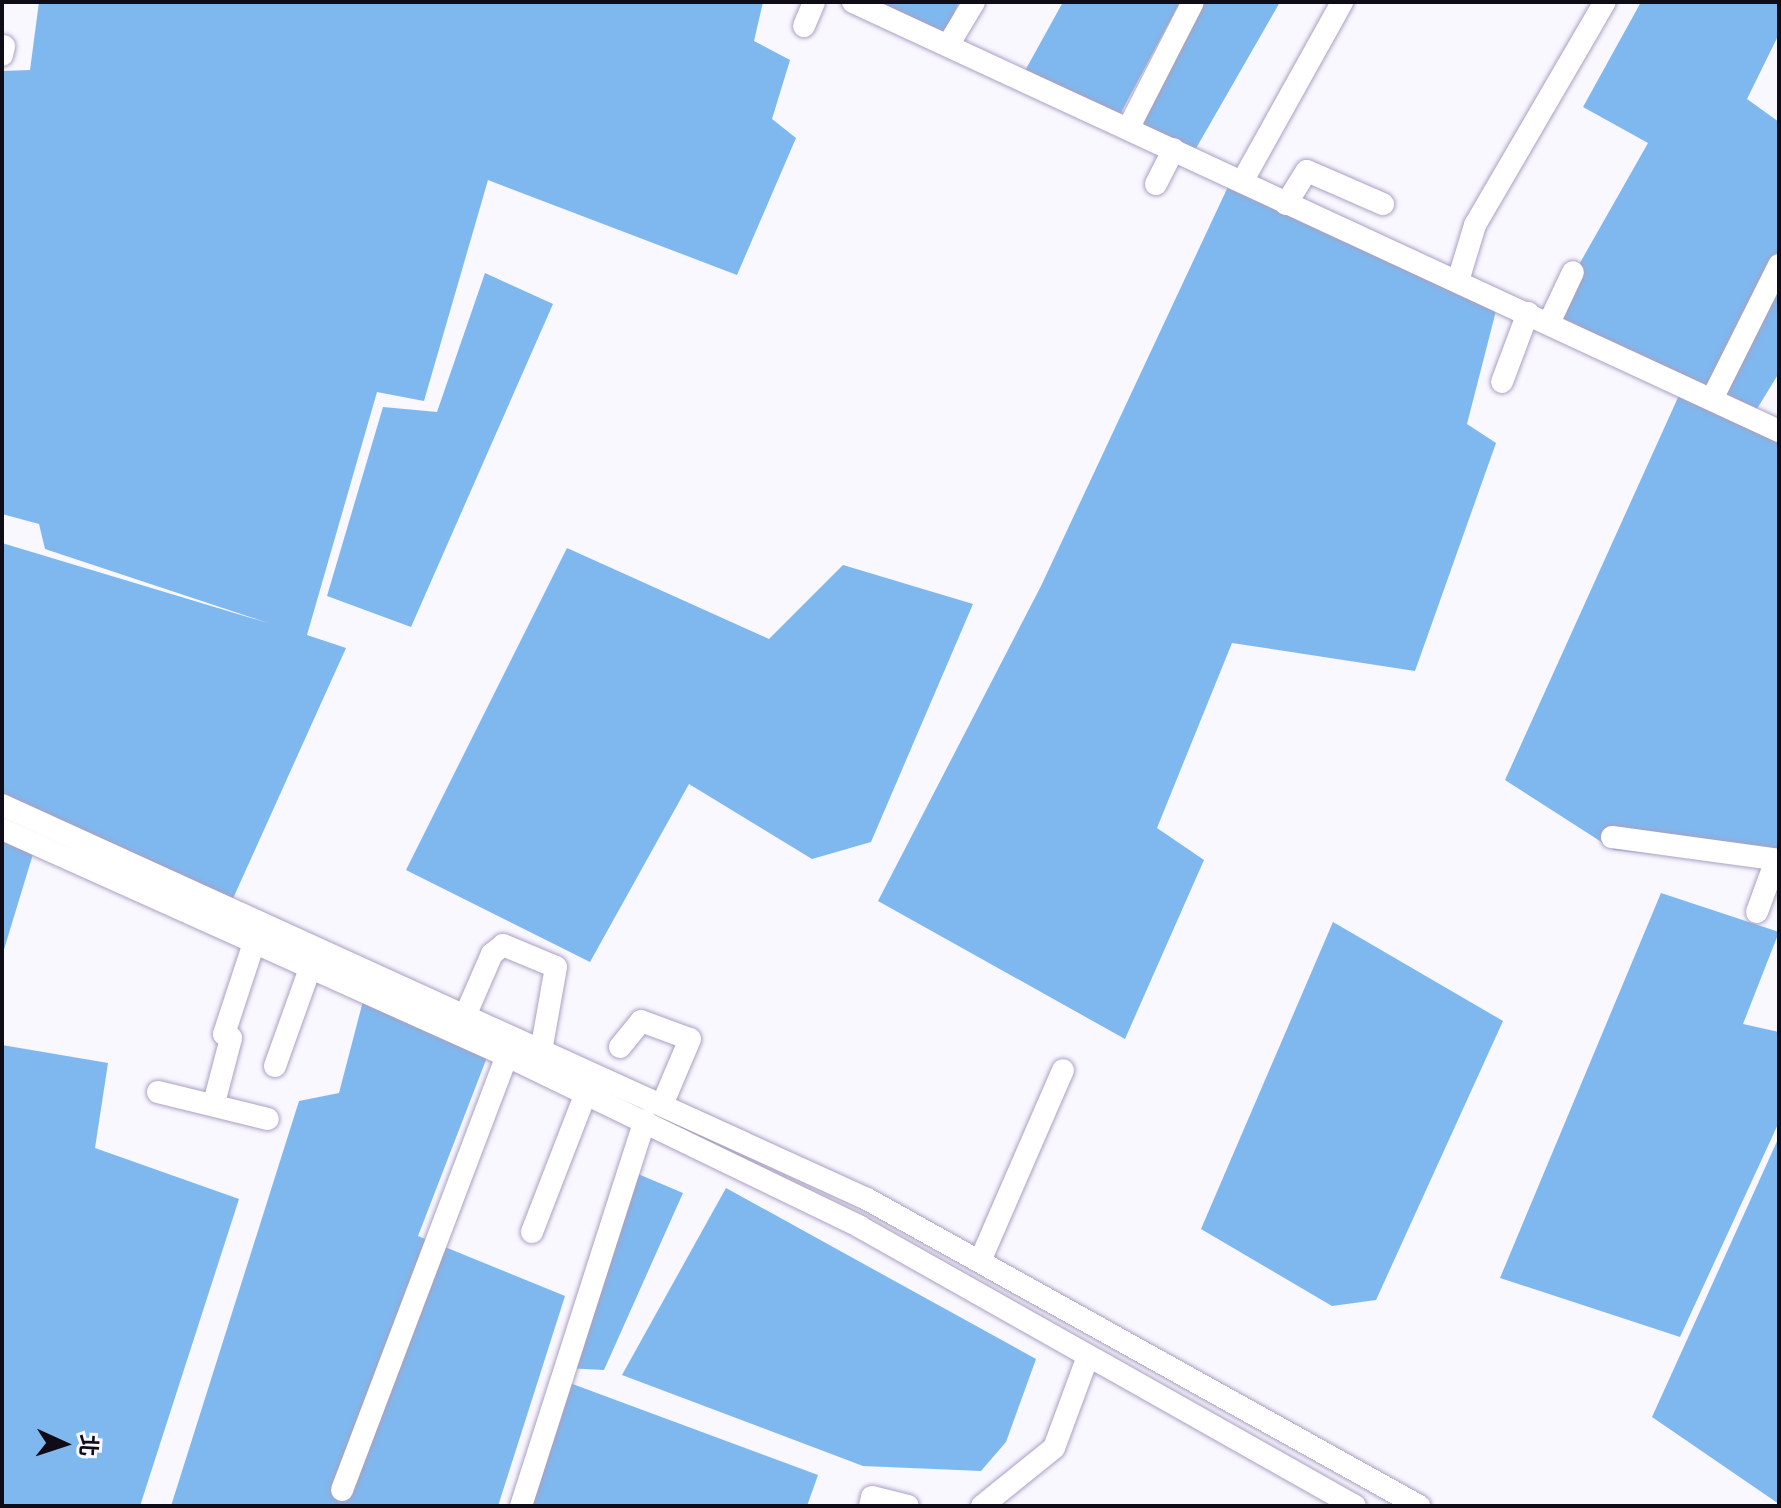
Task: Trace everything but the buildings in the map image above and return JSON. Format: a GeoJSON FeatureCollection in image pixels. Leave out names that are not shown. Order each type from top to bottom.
{"type":"FeatureCollection","features":[{"type":"Feature","properties":{"kind":"street"},"geometry":{"type":"LineString","coordinates":[[804,26],[814,2]]}},
{"type":"Feature","properties":{"kind":"street"},"geometry":{"type":"LineString","coordinates":[[853,2],[950,42],[1286,204],[1779,431]]}},
{"type":"Feature","properties":{"kind":"street"},"geometry":{"type":"LineString","coordinates":[[950,42],[974,2]]}},
{"type":"Feature","properties":{"kind":"street"},"geometry":{"type":"LineString","coordinates":[[1129,127],[1193,2]]}},
{"type":"Feature","properties":{"kind":"street"},"geometry":{"type":"LineString","coordinates":[[1242,182],[1342,2]]}},
{"type":"Feature","properties":{"kind":"street"},"geometry":{"type":"LineString","coordinates":[[1458,281],[1475,225],[1605,2]]}},
{"type":"Feature","properties":{"kind":"street"},"geometry":{"type":"LineString","coordinates":[[1156,184],[1174,149]]}},
{"type":"Feature","properties":{"kind":"street"},"geometry":{"type":"LineString","coordinates":[[1286,204],[1307,171],[1383,204]]}},
{"type":"Feature","properties":{"kind":"street"},"geometry":{"type":"LineString","coordinates":[[1712,399],[1779,265]]}},
{"type":"Feature","properties":{"kind":"street"},"geometry":{"type":"LineString","coordinates":[[1549,323],[1573,272]]}},
{"type":"Feature","properties":{"kind":"street"},"geometry":{"type":"LineString","coordinates":[[1502,382],[1528,313]]}},
{"type":"Feature","properties":{"kind":"street"},"geometry":{"type":"LineString","coordinates":[[2,805],[541,1051],[1355,1506]]}},
{"type":"Feature","properties":{"kind":"street"},"geometry":{"type":"LineString","coordinates":[[2,829],[586,1093],[654,1113],[867,1199],[1419,1506]]}},
{"type":"Feature","properties":{"kind":"street"},"geometry":{"type":"LineString","coordinates":[[1612,837],[1778,860],[1757,912]]}},
{"type":"Feature","properties":{"kind":"street"},"geometry":{"type":"LineString","coordinates":[[214,1103],[231,1038],[224,1034],[254,943]]}},
{"type":"Feature","properties":{"kind":"street"},"geometry":{"type":"LineString","coordinates":[[465,1016],[492,954],[503,945],[556,967],[541,1051]]}},
{"type":"Feature","properties":{"kind":"street"},"geometry":{"type":"LineString","coordinates":[[275,1066],[310,968]]}},
{"type":"Feature","properties":{"kind":"street"},"geometry":{"type":"LineString","coordinates":[[521,1506],[654,1113],[690,1039],[641,1021],[620,1047]]}},
{"type":"Feature","properties":{"kind":"street"},"geometry":{"type":"LineString","coordinates":[[342,1490],[507,1056]]}},
{"type":"Feature","properties":{"kind":"street"},"geometry":{"type":"LineString","coordinates":[[980,1261],[1063,1070]]}},
{"type":"Feature","properties":{"kind":"street"},"geometry":{"type":"LineString","coordinates":[[158,1092],[214,1103],[268,1119]]}},
{"type":"Feature","properties":{"kind":"street"},"geometry":{"type":"LineString","coordinates":[[532,1232],[586,1093]]}},
{"type":"Feature","properties":{"kind":"street"},"geometry":{"type":"LineString","coordinates":[[982,1506],[1054,1448],[1088,1356]]}},
{"type":"Feature","properties":{"kind":"street"},"geometry":{"type":"LineString","coordinates":[[870,1506],[872,1497],[908,1506]]}},
{"type":"Feature","properties":{"kind":"water"},"geometry":{"type":"Polygon","coordinates":[[[39,2],[763,2],[754,41],[790,60],[772,119],[796,138],[737,275],[488,180],[424,401],[377,392],[307,635],[346,648],[226,914],[40,831],[2,956],[2,543],[268,623],[45,549],[39,524],[2,514],[2,71],[30,70],[39,2]]]}},
{"type":"Feature","properties":{"kind":"water"},"geometry":{"type":"Polygon","coordinates":[[[859,2],[959,2],[942,41],[859,2]]]}},
{"type":"Feature","properties":{"kind":"water"},"geometry":{"type":"Polygon","coordinates":[[[1063,2],[1180,2],[1116,122],[1021,78],[1063,2]]]}},
{"type":"Feature","properties":{"kind":"water"},"geometry":{"type":"Polygon","coordinates":[[[1203,2],[1280,2],[1191,157],[1132,129],[1203,2]]]}},
{"type":"Feature","properties":{"kind":"water"},"geometry":{"type":"Polygon","coordinates":[[[1641,2],[1779,2],[1779,34],[1747,99],[1779,122],[1779,279],[1732,373],[1779,291],[1779,373],[1755,412],[1779,434],[1779,867],[1614,850],[1505,780],[1685,382],[1547,321],[1648,143],[1583,107],[1641,2]]]}},
{"type":"Feature","properties":{"kind":"water"},"geometry":{"type":"Polygon","coordinates":[[[1233,176],[1499,299],[1467,424],[1496,443],[1415,671],[1232,643],[1157,828],[1204,860],[1125,1039],[878,901],[1041,586],[1233,176]]]}},
{"type":"Feature","properties":{"kind":"water"},"geometry":{"type":"Polygon","coordinates":[[[485,273],[553,304],[411,627],[327,596],[383,407],[437,412],[485,273]]]}},
{"type":"Feature","properties":{"kind":"water"},"geometry":{"type":"Polygon","coordinates":[[[567,548],[769,639],[843,565],[973,604],[871,842],[812,859],[689,784],[590,962],[406,870],[567,548]]]}},
{"type":"Feature","properties":{"kind":"water"},"geometry":{"type":"Polygon","coordinates":[[[1661,893],[1779,932],[1743,1024],[1779,1032],[1779,1122],[1680,1337],[1500,1278],[1661,893]]]}},
{"type":"Feature","properties":{"kind":"water"},"geometry":{"type":"Polygon","coordinates":[[[1333,922],[1503,1021],[1376,1300],[1332,1306],[1201,1229],[1333,922]]]}},
{"type":"Feature","properties":{"kind":"water"},"geometry":{"type":"Polygon","coordinates":[[[369,978],[496,1034],[418,1236],[565,1296],[498,1506],[171,1506],[299,1101],[339,1093],[369,978]]]}},
{"type":"Feature","properties":{"kind":"water"},"geometry":{"type":"Polygon","coordinates":[[[2,1045],[108,1063],[95,1148],[239,1199],[140,1506],[2,1506],[2,1045]]]}},
{"type":"Feature","properties":{"kind":"water"},"geometry":{"type":"Polygon","coordinates":[[[1779,1137],[1779,1504],[1652,1417],[1779,1137]]]}},
{"type":"Feature","properties":{"kind":"water"},"geometry":{"type":"Polygon","coordinates":[[[624,1168],[683,1193],[604,1370],[565,1368],[624,1168]]]}},
{"type":"Feature","properties":{"kind":"water"},"geometry":{"type":"Polygon","coordinates":[[[726,1188],[1036,1359],[1006,1442],[981,1471],[863,1466],[622,1375],[726,1188]]]}},
{"type":"Feature","properties":{"kind":"water"},"geometry":{"type":"Polygon","coordinates":[[[559,1379],[818,1475],[807,1506],[518,1506],[559,1379]]]}}]}
